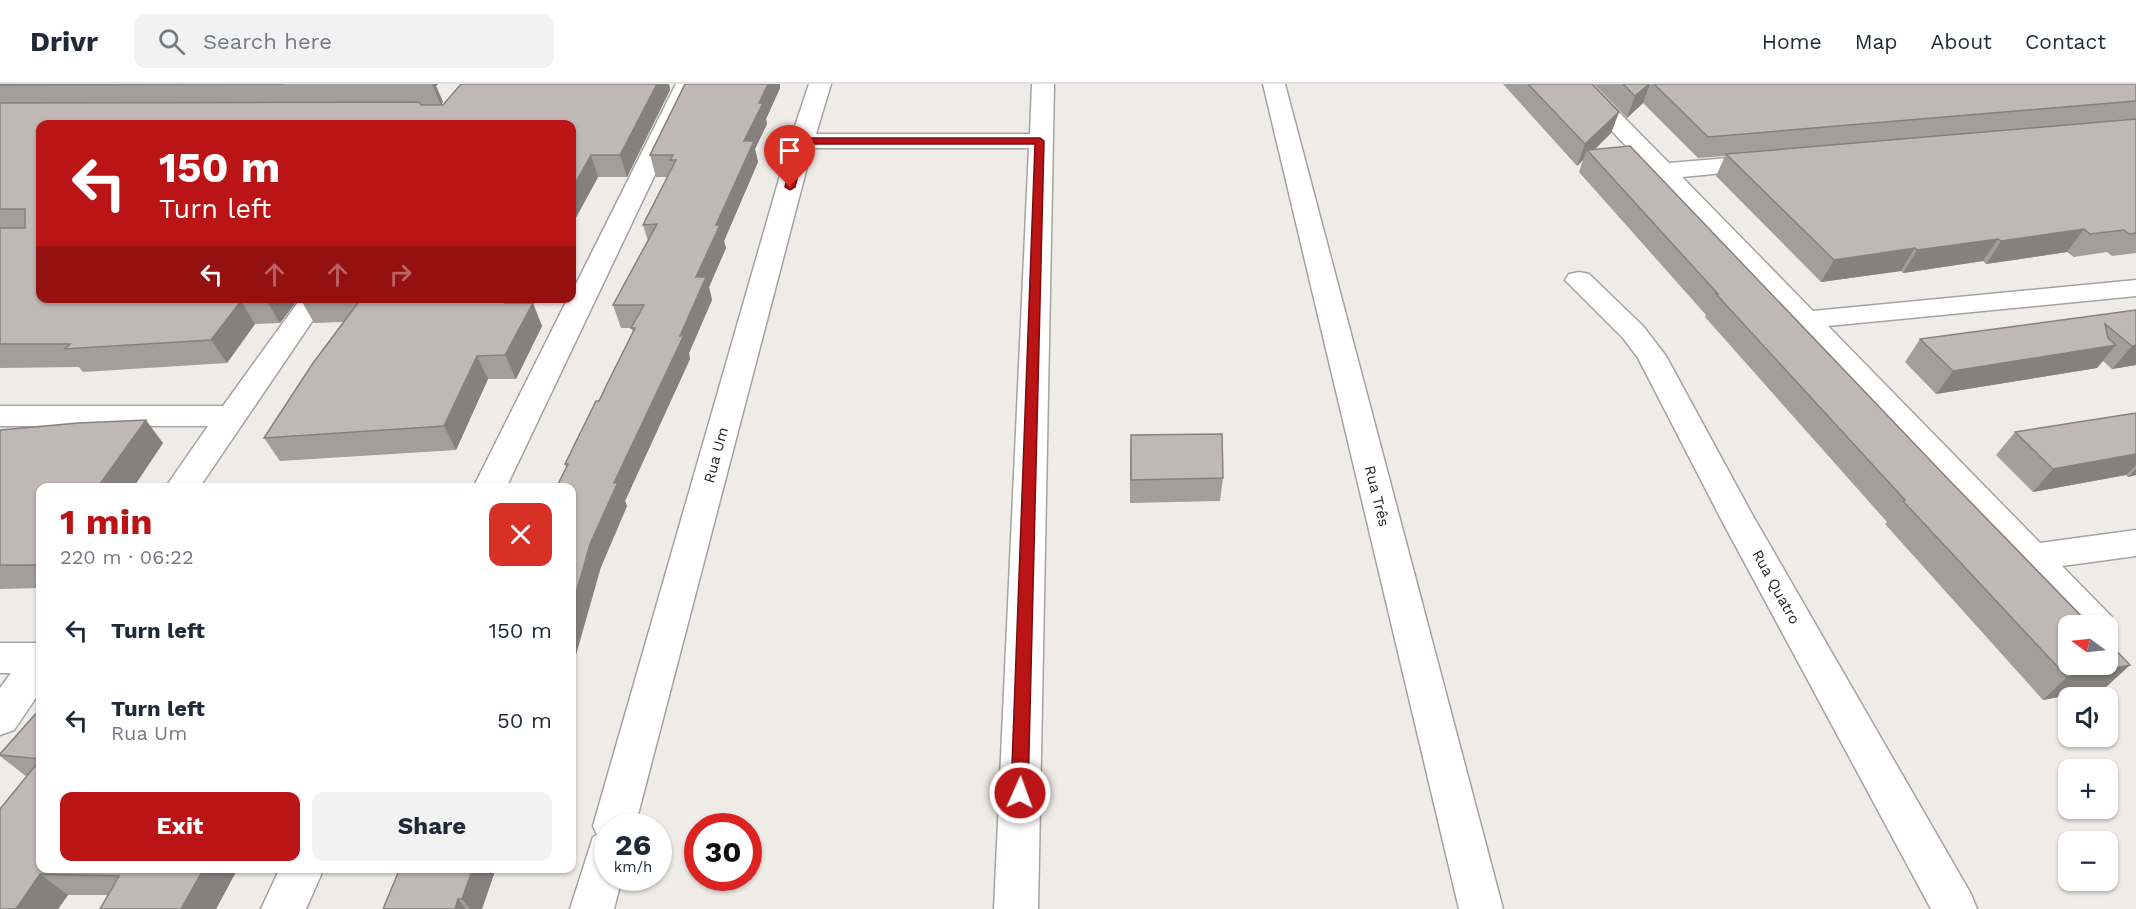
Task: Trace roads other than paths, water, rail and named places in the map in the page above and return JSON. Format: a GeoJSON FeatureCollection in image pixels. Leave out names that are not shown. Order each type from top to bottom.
{"type":"FeatureCollection","features":[{"type":"Feature","properties":{"kind":"street"},"geometry":{"type":"LineString","coordinates":[[491,483],[687,84]]}},
{"type":"Feature","properties":{"kind":"street","name":"Rua Um"},"geometry":{"type":"LineString","coordinates":[[618,813],[802,141],[820,84]]}},
{"type":"Feature","properties":{"kind":"street"},"geometry":{"type":"LineString","coordinates":[[1016,909],[1043,84]]}},
{"type":"Feature","properties":{"kind":"street","name":"Rua Três"},"geometry":{"type":"LineString","coordinates":[[1274,84],[1481,909]]}},
{"type":"Feature","properties":{"kind":"street"},"geometry":{"type":"LineString","coordinates":[[1579,84],[2088,615]]}},
{"type":"Feature","properties":{"kind":"street"},"geometry":{"type":"LineString","coordinates":[[802,141],[1040,141]]}},
{"type":"Feature","properties":{"kind":"street"},"geometry":{"type":"LineString","coordinates":[[1662,171],[1792,160]]}},
{"type":"Feature","properties":{"kind":"street","name":"Rua Quatro"},"geometry":{"type":"LineString","coordinates":[[1579,280],[1625,324],[1651,356],[1738,519],[1955,909]]}},
{"type":"Feature","properties":{"kind":"street"},"geometry":{"type":"LineString","coordinates":[[1805,320],[2136,288]]}},
{"type":"Feature","properties":{"kind":"street"},"geometry":{"type":"LineString","coordinates":[[184,483],[311,303]]}},
{"type":"Feature","properties":{"kind":"street"},"geometry":{"type":"LineString","coordinates":[[0,416],[231,416]]}},
{"type":"Feature","properties":{"kind":"street"},"geometry":{"type":"LineString","coordinates":[[2032,557],[2136,543]]}},
{"type":"Feature","properties":{"kind":"street"},"geometry":{"type":"LineString","coordinates":[[0,658],[36,658]]}},
{"type":"Feature","properties":{"kind":"street"},"geometry":{"type":"LineString","coordinates":[[0,718],[36,668]]}},
{"type":"Feature","properties":{"kind":"street"},"geometry":{"type":"LineString","coordinates":[[283,909],[301,873]]}},
{"type":"Feature","properties":{"kind":"street"},"geometry":{"type":"LineString","coordinates":[[592,909],[597,891]]}}]}
